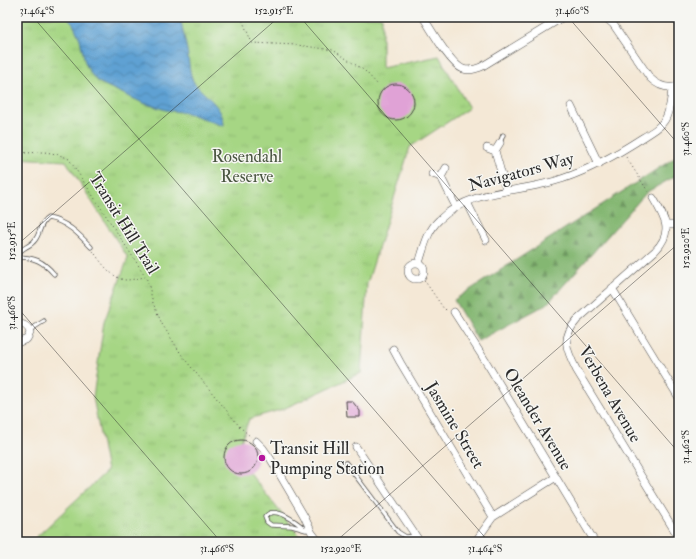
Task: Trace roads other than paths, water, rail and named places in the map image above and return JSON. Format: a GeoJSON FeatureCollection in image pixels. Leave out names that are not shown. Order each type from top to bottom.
{"type":"FeatureCollection","features":[{"type":"Feature","properties":{"kind":"street"},"geometry":{"type":"LineString","coordinates":[[423,17],[454,62],[464,69],[471,70],[482,67],[563,17]]}},
{"type":"Feature","properties":{"kind":"street"},"geometry":{"type":"LineString","coordinates":[[606,17],[613,24],[650,78],[657,84],[676,87]]}},
{"type":"Feature","properties":{"kind":"street"},"geometry":{"type":"LineString","coordinates":[[676,17],[679,22]]}},
{"type":"Feature","properties":{"kind":"street","name":"Navigators Way"},"geometry":{"type":"LineString","coordinates":[[419,263],[431,229],[438,220],[456,207],[488,194],[536,186],[554,181],[599,164],[658,128],[664,122],[670,109],[676,87]]}},
{"type":"Feature","properties":{"kind":"street"},"geometry":{"type":"LineString","coordinates":[[570,106],[599,164]]}},
{"type":"Feature","properties":{"kind":"street"},"geometry":{"type":"LineString","coordinates":[[500,143],[495,151],[506,190]]}},
{"type":"Feature","properties":{"kind":"street"},"geometry":{"type":"LineString","coordinates":[[487,148],[495,151]]}},
{"type":"Feature","properties":{"kind":"street"},"geometry":{"type":"LineString","coordinates":[[441,177],[446,168]]}},
{"type":"Feature","properties":{"kind":"street"},"geometry":{"type":"LineString","coordinates":[[432,174],[441,177],[456,207]]}},
{"type":"Feature","properties":{"kind":"street"},"geometry":{"type":"LineString","coordinates":[[653,198],[663,216],[666,225],[679,225]]}},
{"type":"Feature","properties":{"kind":"street"},"geometry":{"type":"LineString","coordinates":[[467,202],[486,240]]}},
{"type":"Feature","properties":{"kind":"street","name":"Verbena Avenue"},"geometry":{"type":"LineString","coordinates":[[666,225],[665,236],[661,245],[572,326],[567,338],[567,349],[577,371],[679,538]]}},
{"type":"Feature","properties":{"kind":"street","name":"Navigators Way"},"geometry":{"type":"LineString","coordinates":[[415,263],[419,263],[425,271],[422,277],[415,279],[409,274],[409,267],[415,263]]}},
{"type":"Feature","properties":{"kind":"street"},"geometry":{"type":"LineString","coordinates":[[612,288],[679,398]]}},
{"type":"Feature","properties":{"kind":"street","name":"Oleander Avenue"},"geometry":{"type":"LineString","coordinates":[[454,312],[488,365],[595,542]]}},
{"type":"Feature","properties":{"kind":"street"},"geometry":{"type":"LineString","coordinates":[[17,325],[24,324],[29,330],[28,338],[17,343]]}},
{"type":"Feature","properties":{"kind":"street","name":"Jasmine Street"},"geometry":{"type":"LineString","coordinates":[[393,349],[493,517]]}},
{"type":"Feature","properties":{"kind":"street"},"geometry":{"type":"LineString","coordinates":[[256,441],[270,458],[304,516],[308,530],[319,542]]}},
{"type":"Feature","properties":{"kind":"street"},"geometry":{"type":"LineString","coordinates":[[356,447],[418,539]]}},
{"type":"Feature","properties":{"kind":"street"},"geometry":{"type":"LineString","coordinates":[[475,542],[493,517],[556,477]]}},
{"type":"Feature","properties":{"kind":"lane"},"geometry":{"type":"LineString","coordinates":[[500,143],[503,135]]}},
{"type":"Feature","properties":{"kind":"lane"},"geometry":{"type":"LineString","coordinates":[[54,274],[44,263],[40,261],[17,256],[20,250],[35,240],[41,225],[48,218],[53,218],[68,226],[91,247]]}},
{"type":"Feature","properties":{"kind":"lane"},"geometry":{"type":"LineString","coordinates":[[29,330],[44,321]]}},
{"type":"Feature","properties":{"kind":"lane"},"geometry":{"type":"LineString","coordinates":[[346,464],[396,530],[406,537],[418,539]]}},
{"type":"Feature","properties":{"kind":"lane"},"geometry":{"type":"LineString","coordinates":[[271,512],[281,514],[308,530],[292,526],[271,525],[267,522],[265,517],[271,512]]}},
{"type":"Feature","properties":{"kind":"water"},"geometry":{"type":"Polygon","coordinates":[[[66,17],[180,17],[190,73],[193,81],[213,102],[221,113],[224,126],[187,113],[166,110],[143,103],[98,82],[91,74],[85,63],[80,39],[73,24],[66,17]]]}},
{"type":"Feature","properties":{"kind":"place","name":"Transit Hill Pumping Station"},"geometry":{"type":"Point","coordinates":[262,458]}},
{"type":"Feature","properties":{"kind":"park label","name":"Rosendahl Reserve"},"geometry":{"type":"Point","coordinates":[247,166]}}]}
